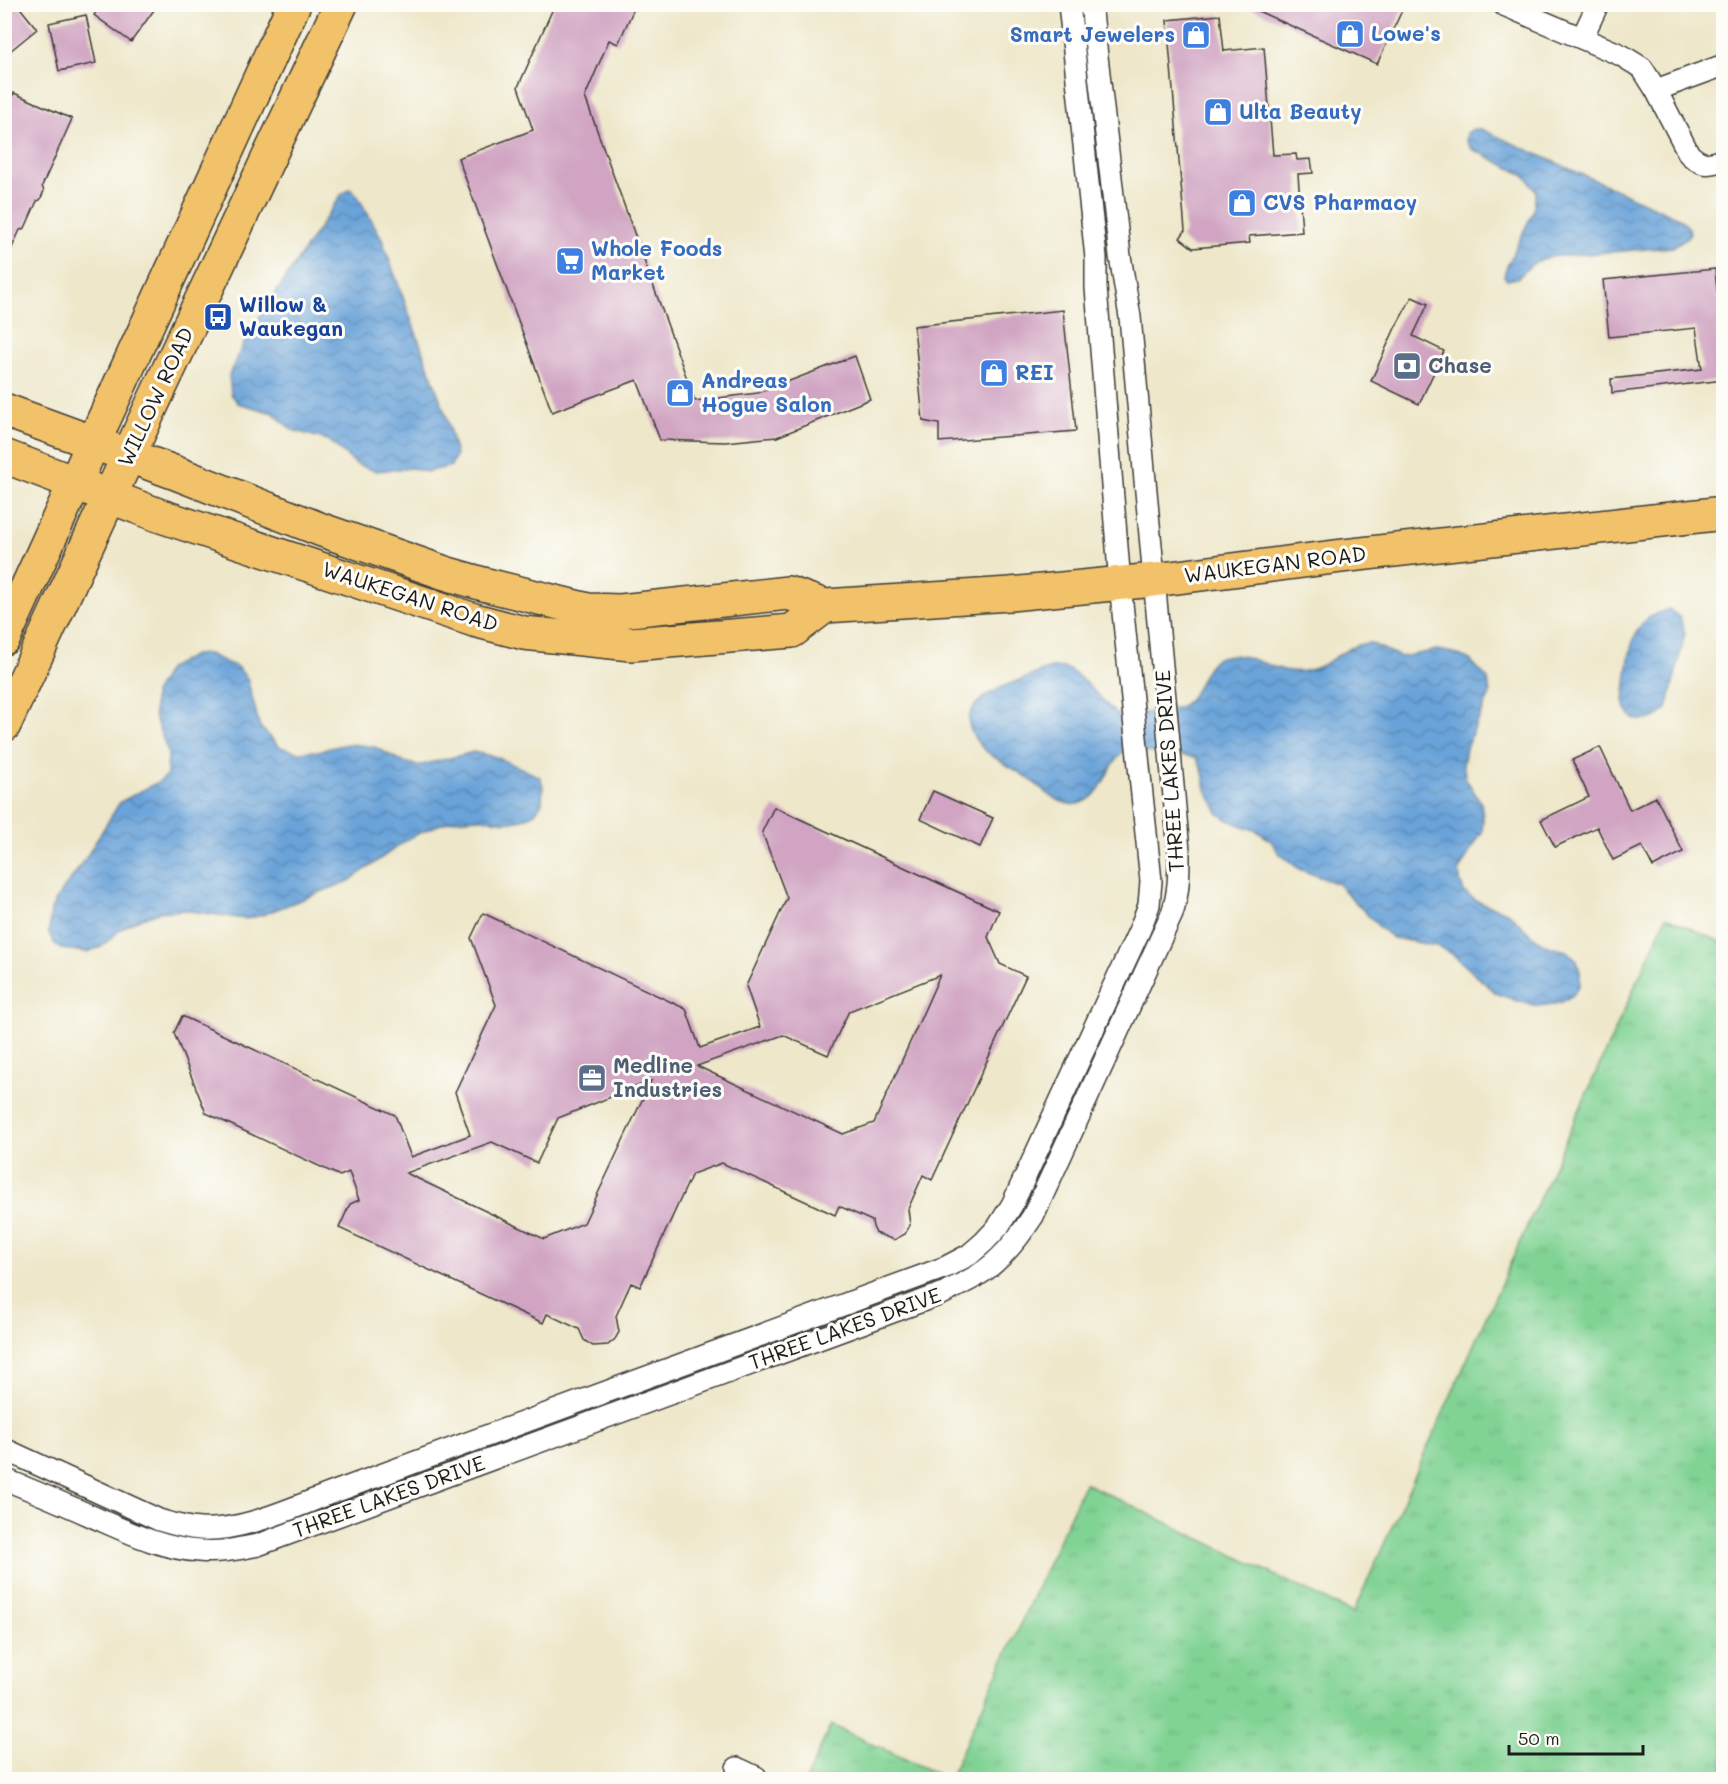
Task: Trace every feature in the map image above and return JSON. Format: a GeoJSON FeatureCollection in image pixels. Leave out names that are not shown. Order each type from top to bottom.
{"type":"FeatureCollection","features":[{"type":"Feature","properties":{"kind":"main road","name":"WILLOW ROAD"},"geometry":{"type":"LineString","coordinates":[[4,638],[294,4]]}},
{"type":"Feature","properties":{"kind":"main road","name":"WILLOW ROAD"},"geometry":{"type":"LineString","coordinates":[[4,725],[341,4]]}},
{"type":"Feature","properties":{"kind":"main road","name":"WAUKEGAN ROAD"},"geometry":{"type":"LineString","coordinates":[[4,410],[95,442],[322,530],[445,573],[588,610],[620,611],[788,593],[825,606],[1010,594],[1120,584],[1342,556],[1724,513]]}},
{"type":"Feature","properties":{"kind":"main road","name":"WAUKEGAN ROAD"},"geometry":{"type":"LineString","coordinates":[[4,456],[158,514],[463,616],[524,633],[631,644],[792,631],[825,606]]}},
{"type":"Feature","properties":{"kind":"street","name":"THREE LAKES DRIVE"},"geometry":{"type":"LineString","coordinates":[[4,1449],[159,1520],[201,1529],[237,1526],[935,1271],[969,1255],[998,1227],[1012,1205],[1140,929],[1149,905],[1151,881],[1120,584],[1096,288],[1096,258],[1069,4]]}},
{"type":"Feature","properties":{"kind":"street","name":"THREE LAKES DRIVE"},"geometry":{"type":"LineString","coordinates":[[4,1479],[159,1543],[197,1551],[217,1552],[239,1549],[269,1541],[944,1293],[979,1275],[1008,1250],[1020,1235],[1033,1216],[1172,914],[1176,901],[1179,851],[1130,317],[1120,256],[1091,4]]}},
{"type":"Feature","properties":{"kind":"street"},"geometry":{"type":"LineString","coordinates":[[1582,38],[1598,4]]}},
{"type":"Feature","properties":{"kind":"street"},"geometry":{"type":"LineString","coordinates":[[1504,5],[1621,55],[1642,68],[1689,154],[1697,161],[1716,163]]}},
{"type":"Feature","properties":{"kind":"street"},"geometry":{"type":"LineString","coordinates":[[1656,90],[1724,65]]}},
{"type":"Feature","properties":{"kind":"street"},"geometry":{"type":"LineString","coordinates":[[737,1768],[757,1779]]}},
{"type":"Feature","properties":{"kind":"green space"},"geometry":{"type":"Polygon","coordinates":[[[1666,917],[1723,943],[1723,1779],[949,1779],[1085,1483],[1353,1613],[1666,917]]]}},
{"type":"Feature","properties":{"kind":"green space"},"geometry":{"type":"Polygon","coordinates":[[[831,1725],[948,1779],[806,1779],[831,1725]]]}},
{"type":"Feature","properties":{"kind":"water"},"geometry":{"type":"Polygon","coordinates":[[[1473,129],[1481,129],[1679,218],[1689,228],[1690,233],[1673,247],[1548,257],[1531,265],[1518,278],[1507,280],[1504,276],[1506,268],[1533,212],[1536,192],[1528,179],[1518,172],[1472,149],[1466,140],[1467,133],[1473,129]]]}},
{"type":"Feature","properties":{"kind":"water"},"geometry":{"type":"Polygon","coordinates":[[[350,189],[357,195],[381,237],[446,415],[456,455],[451,466],[426,472],[413,468],[375,471],[356,464],[328,440],[292,430],[273,413],[238,403],[231,394],[229,375],[250,331],[341,195],[350,189]]]}},
{"type":"Feature","properties":{"kind":"water"},"geometry":{"type":"Polygon","coordinates":[[[1669,609],[1680,618],[1685,634],[1667,709],[1654,718],[1640,720],[1629,714],[1624,699],[1632,644],[1640,626],[1647,619],[1669,609]]]}},
{"type":"Feature","properties":{"kind":"water"},"geometry":{"type":"Polygon","coordinates":[[[1370,643],[1401,657],[1437,650],[1454,653],[1470,660],[1488,679],[1490,694],[1466,748],[1463,765],[1466,779],[1481,803],[1482,832],[1459,870],[1460,880],[1464,892],[1477,901],[1509,913],[1531,935],[1547,946],[1566,951],[1577,960],[1580,984],[1573,995],[1560,1003],[1538,1006],[1496,993],[1452,954],[1437,946],[1393,938],[1380,928],[1338,884],[1299,869],[1279,853],[1271,841],[1257,831],[1228,820],[1219,814],[1206,790],[1203,772],[1196,757],[1126,750],[1114,762],[1102,785],[1091,798],[1077,804],[1069,804],[1049,795],[1024,775],[991,755],[977,742],[969,722],[976,704],[985,697],[1044,670],[1059,667],[1077,675],[1116,714],[1122,717],[1181,706],[1192,695],[1209,666],[1220,657],[1241,656],[1283,670],[1304,671],[1322,665],[1352,648],[1370,643]]]}},
{"type":"Feature","properties":{"kind":"water"},"geometry":{"type":"Polygon","coordinates":[[[208,654],[237,667],[247,678],[260,727],[280,747],[297,752],[318,751],[347,744],[361,745],[375,747],[401,761],[418,766],[473,752],[497,757],[540,777],[543,785],[542,803],[535,813],[523,819],[506,822],[477,818],[454,820],[438,825],[411,837],[349,881],[262,915],[245,919],[183,910],[159,912],[121,929],[101,947],[87,952],[61,949],[54,943],[49,933],[51,910],[57,898],[82,864],[120,802],[167,775],[168,752],[154,715],[154,693],[169,668],[194,655],[208,654]]]}},
{"type":"Feature","properties":{"kind":"building"},"geometry":{"type":"Polygon","coordinates":[[[4,4],[17,4],[37,29],[4,56],[4,4]]]}},
{"type":"Feature","properties":{"kind":"building"},"geometry":{"type":"Polygon","coordinates":[[[102,4],[145,4],[154,10],[131,42],[94,15],[102,4]]]}},
{"type":"Feature","properties":{"kind":"building","name":"Whole Foods Market"},"geometry":{"type":"Polygon","coordinates":[[[555,4],[636,4],[618,44],[609,40],[585,97],[695,401],[758,393],[855,356],[870,399],[777,437],[725,442],[660,440],[637,380],[552,412],[458,158],[533,130],[518,87],[555,4]]]}},
{"type":"Feature","properties":{"kind":"building","name":"Lowe's"},"geometry":{"type":"Polygon","coordinates":[[[1242,4],[1405,4],[1377,64],[1242,4]]]}},
{"type":"Feature","properties":{"kind":"building"},"geometry":{"type":"Polygon","coordinates":[[[86,15],[96,63],[59,71],[49,23],[86,15]]]}},
{"type":"Feature","properties":{"kind":"building"},"geometry":{"type":"Polygon","coordinates":[[[1220,15],[1224,51],[1264,47],[1273,155],[1296,154],[1297,160],[1311,159],[1313,173],[1298,174],[1302,232],[1249,236],[1250,243],[1193,248],[1180,238],[1185,231],[1167,20],[1220,15]]]}},
{"type":"Feature","properties":{"kind":"building"},"geometry":{"type":"Polygon","coordinates":[[[14,93],[72,119],[42,186],[44,191],[40,200],[37,201],[25,228],[20,230],[4,265],[4,113],[14,93]]]}},
{"type":"Feature","properties":{"kind":"building"},"geometry":{"type":"Polygon","coordinates":[[[1715,269],[1717,291],[1724,291],[1724,380],[1612,393],[1611,379],[1702,369],[1696,328],[1609,337],[1603,280],[1715,269]]]}},
{"type":"Feature","properties":{"kind":"building","name":"Chase"},"geometry":{"type":"Polygon","coordinates":[[[1412,297],[1428,304],[1413,336],[1444,351],[1419,404],[1371,381],[1412,297]]]}},
{"type":"Feature","properties":{"kind":"building","name":"REI"},"geometry":{"type":"Polygon","coordinates":[[[1063,310],[1076,431],[939,442],[939,424],[923,421],[914,326],[1063,310]]]}},
{"type":"Feature","properties":{"kind":"building"},"geometry":{"type":"Polygon","coordinates":[[[1600,747],[1630,810],[1656,797],[1683,852],[1653,867],[1642,846],[1613,860],[1597,827],[1555,847],[1541,820],[1589,797],[1572,760],[1600,747]]]}},
{"type":"Feature","properties":{"kind":"building"},"geometry":{"type":"Polygon","coordinates":[[[933,791],[993,818],[980,847],[920,819],[933,791]]]}},
{"type":"Feature","properties":{"kind":"building","name":"Medline Industries"},"geometry":{"type":"Polygon","coordinates":[[[774,807],[999,911],[988,937],[1000,964],[1026,976],[932,1180],[923,1175],[908,1209],[910,1225],[905,1234],[894,1240],[876,1233],[872,1221],[839,1206],[835,1215],[722,1163],[692,1174],[640,1287],[631,1283],[616,1316],[619,1332],[615,1339],[608,1345],[593,1346],[584,1340],[579,1329],[547,1314],[543,1323],[339,1228],[350,1204],[359,1200],[349,1172],[340,1176],[206,1113],[174,1033],[182,1016],[395,1115],[411,1157],[470,1135],[455,1092],[496,1005],[471,938],[483,913],[686,1009],[700,1048],[760,1027],[746,986],[787,898],[762,832],[774,807]],[[940,975],[849,1011],[828,1055],[783,1035],[697,1066],[843,1134],[874,1123],[940,975]],[[651,1081],[558,1118],[537,1163],[492,1142],[406,1173],[544,1239],[584,1223],[651,1081]]]}},
{"type":"Feature","properties":{"kind":"place","name":"Lowe's"},"geometry":{"type":"Point","coordinates":[1350,34]}},
{"type":"Feature","properties":{"kind":"place","name":"Smart Jewelers"},"geometry":{"type":"Point","coordinates":[1196,35]}},
{"type":"Feature","properties":{"kind":"place","name":"Ulta Beauty"},"geometry":{"type":"Point","coordinates":[1218,112]}},
{"type":"Feature","properties":{"kind":"place","name":"CVS Pharmacy"},"geometry":{"type":"Point","coordinates":[1242,203]}},
{"type":"Feature","properties":{"kind":"place","name":"Whole Foods Market"},"geometry":{"type":"Point","coordinates":[570,261]}},
{"type":"Feature","properties":{"kind":"place","name":"Willow & Waukegan"},"geometry":{"type":"Point","coordinates":[218,317]}},
{"type":"Feature","properties":{"kind":"place","name":"Chase"},"geometry":{"type":"Point","coordinates":[1407,366]}},
{"type":"Feature","properties":{"kind":"place","name":"REI"},"geometry":{"type":"Point","coordinates":[994,373]}},
{"type":"Feature","properties":{"kind":"place","name":"Andreas Hogue Salon"},"geometry":{"type":"Point","coordinates":[680,393]}},
{"type":"Feature","properties":{"kind":"place","name":"Medline Industries"},"geometry":{"type":"Point","coordinates":[592,1078]}}]}
